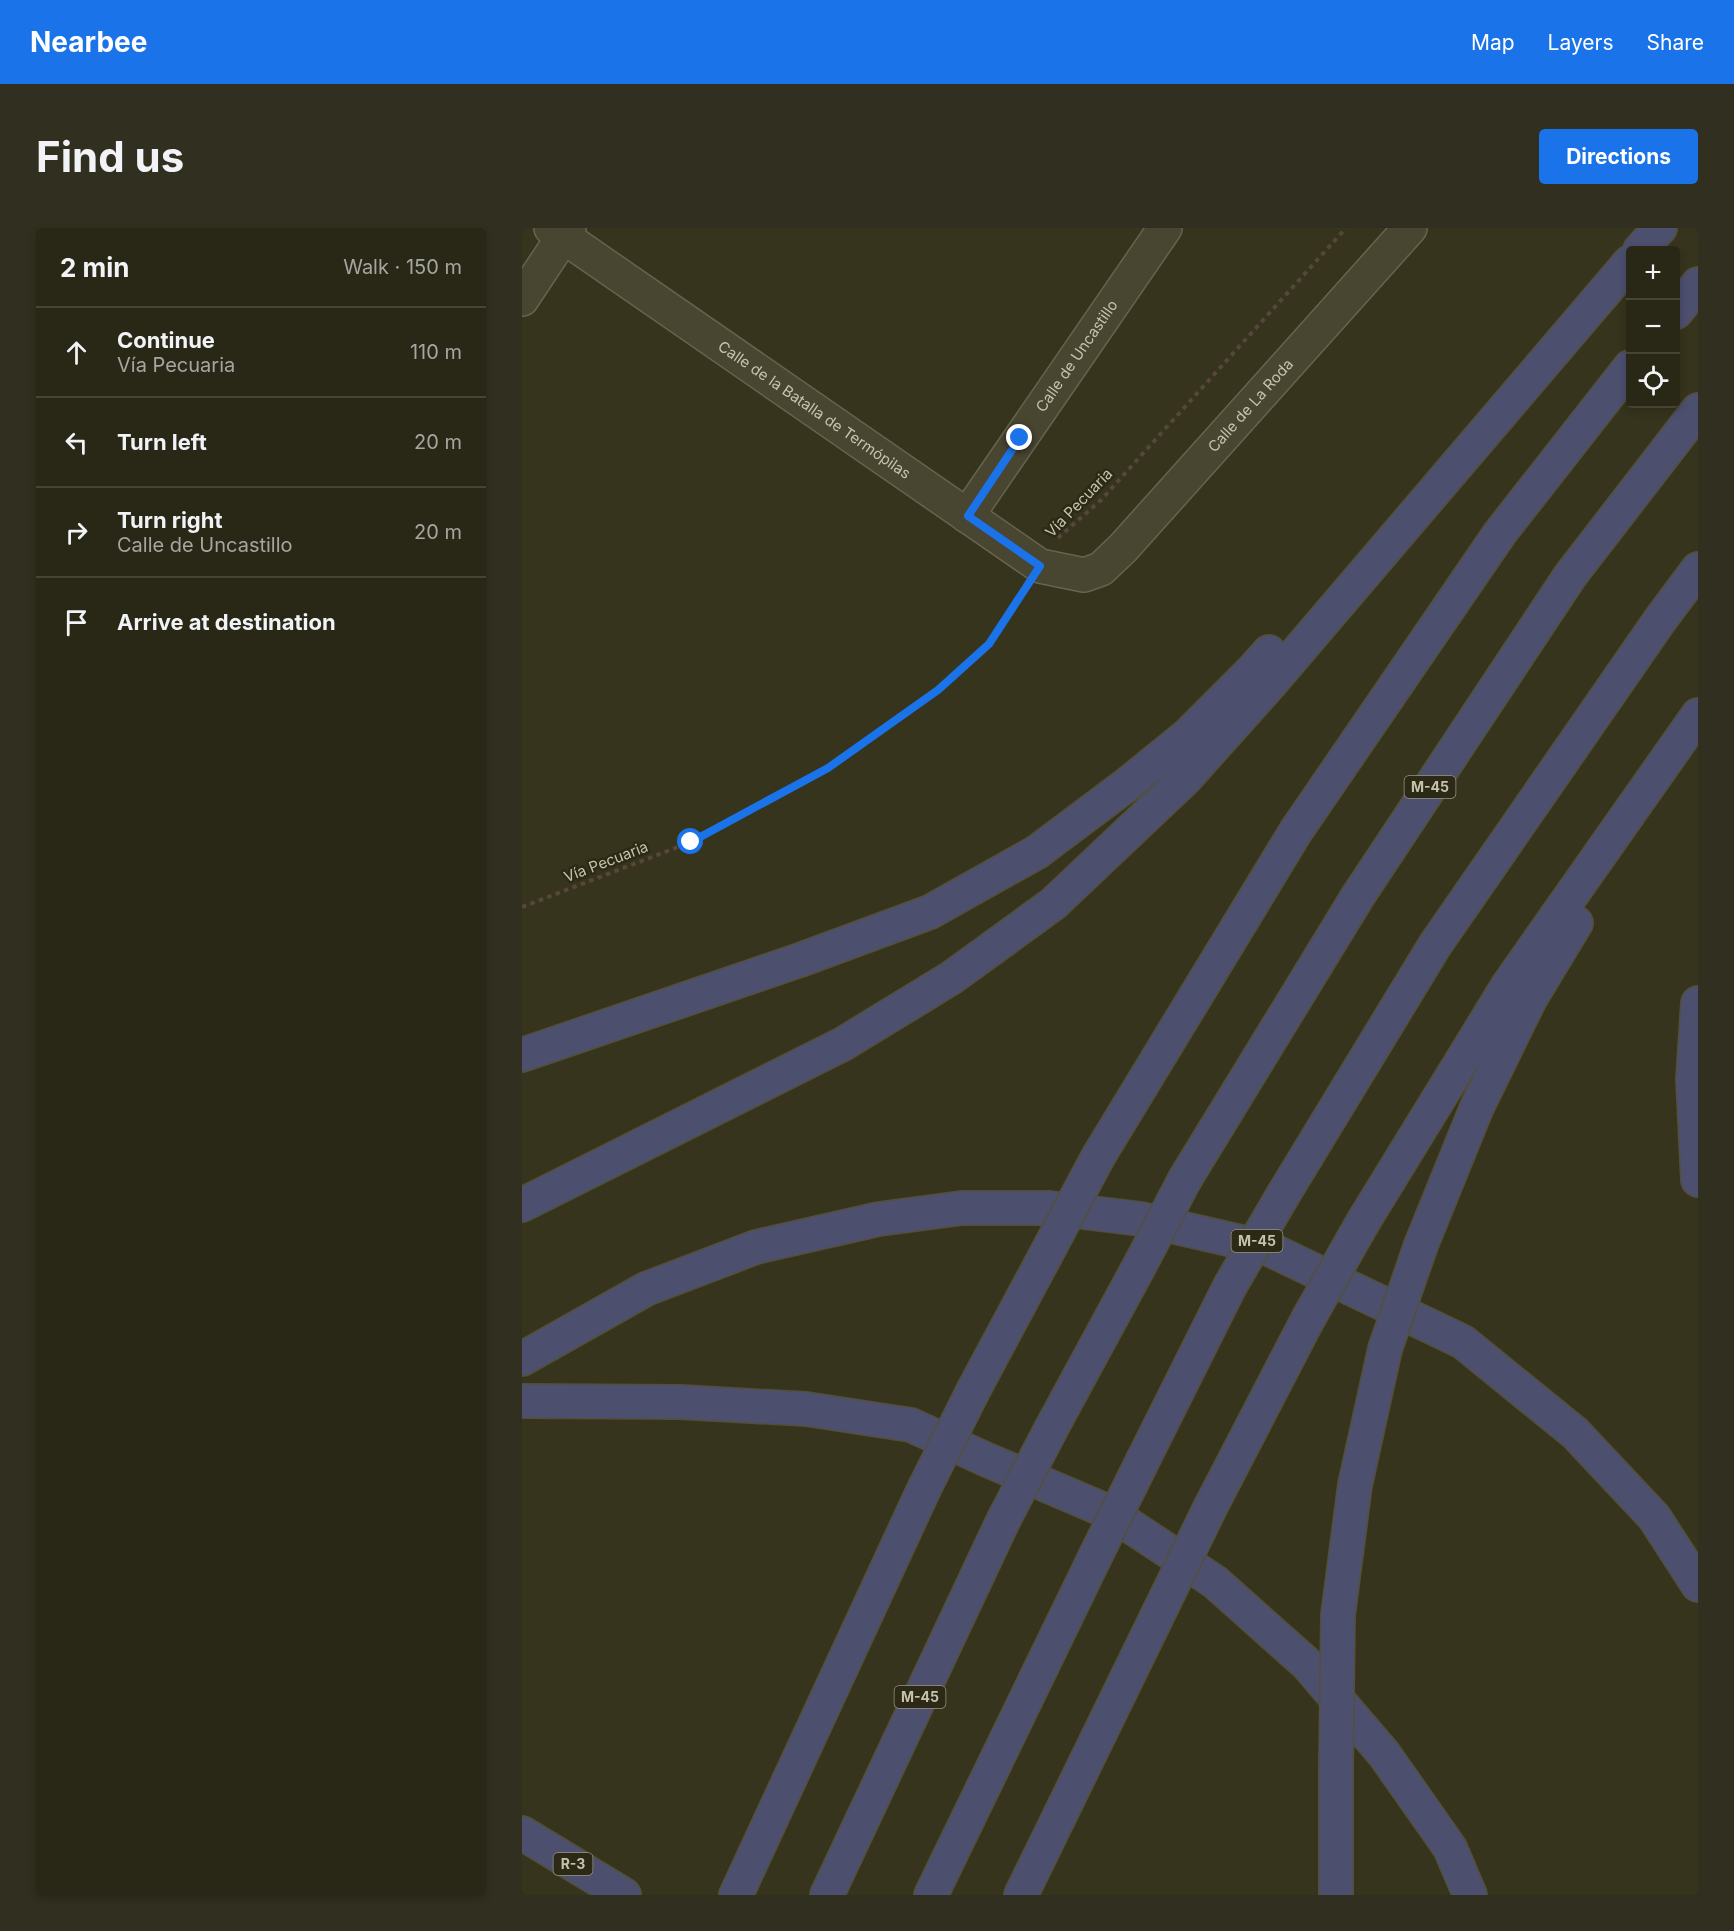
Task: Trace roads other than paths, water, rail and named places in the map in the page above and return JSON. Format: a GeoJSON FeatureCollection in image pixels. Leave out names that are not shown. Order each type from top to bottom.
{"type":"FeatureCollection","features":[{"type":"Feature","properties":{"kind":"highway"},"geometry":{"type":"LineString","coordinates":[[1644,246],[1660,228]]}},
{"type":"Feature","properties":{"kind":"highway"},"geometry":{"type":"LineString","coordinates":[[522,1204],[843,1044],[951,978],[1053,904],[1185,779],[1270,684],[1626,267]]}},
{"type":"Feature","properties":{"kind":"highway"},"geometry":{"type":"LineString","coordinates":[[1680,307],[1698,284]]}},
{"type":"Feature","properties":{"kind":"highway"},"geometry":{"type":"LineString","coordinates":[[736,1895],[924,1489],[973,1391],[1098,1157],[1302,821],[1500,533],[1626,372]]}},
{"type":"Feature","properties":{"kind":"highway"},"geometry":{"type":"LineString","coordinates":[[522,1056],[800,960],[930,912],[1037,852],[1188,735],[1252,671],[1405,495],[1523,387]]}},
{"type":"Feature","properties":{"kind":"highway","name":"M-45"},"geometry":{"type":"LineString","coordinates":[[832,1884],[1003,1521],[1185,1179],[1359,896],[1570,576],[1698,410]]}},
{"type":"Feature","properties":{"kind":"highway","name":"M-45"},"geometry":{"type":"LineString","coordinates":[[931,1895],[1143,1460],[1230,1287],[1283,1195],[1435,945],[1659,620],[1698,569]]}},
{"type":"Feature","properties":{"kind":"highway"},"geometry":{"type":"LineString","coordinates":[[1021,1895],[1211,1506],[1308,1319],[1363,1222],[1509,984],[1698,715]]}},
{"type":"Feature","properties":{"kind":"highway"},"geometry":{"type":"LineString","coordinates":[[1336,1895],[1338,1615],[1355,1485],[1385,1349],[1421,1245],[1477,1107],[1530,999],[1698,721]]}},
{"type":"Feature","properties":{"kind":"highway"},"geometry":{"type":"LineString","coordinates":[[1698,1003],[1694,1079],[1698,1180]]}},
{"type":"Feature","properties":{"kind":"highway"},"geometry":{"type":"LineString","coordinates":[[522,1359],[646,1289],[756,1247],[879,1219],[962,1209],[1050,1208],[1141,1219],[1267,1248],[1463,1342],[1575,1433],[1654,1517],[1698,1585]]}},
{"type":"Feature","properties":{"kind":"highway"},"geometry":{"type":"LineString","coordinates":[[522,1401],[680,1402],[795,1409],[911,1425],[1108,1512],[1215,1582],[1307,1664],[1384,1754],[1450,1848],[1470,1895]]}},
{"type":"Feature","properties":{"kind":"highway","name":"R-3"},"geometry":{"type":"LineString","coordinates":[[522,1833],[624,1895]]}},
{"type":"Feature","properties":{"kind":"street","name":"Calle de Uncastillo"},"geometry":{"type":"LineString","coordinates":[[968,516],[1165,228]]}},
{"type":"Feature","properties":{"kind":"street","name":"Calle de La Roda"},"geometry":{"type":"LineString","coordinates":[[1084,575],[1101,569],[1123,548],[1410,228]]}},
{"type":"Feature","properties":{"kind":"street","name":"Calle de la Batalla de Termópilas"},"geometry":{"type":"LineString","coordinates":[[561,231],[1040,566],[1084,575]]}},
{"type":"Feature","properties":{"kind":"street"},"geometry":{"type":"LineString","coordinates":[[522,299],[561,231]]}}]}
